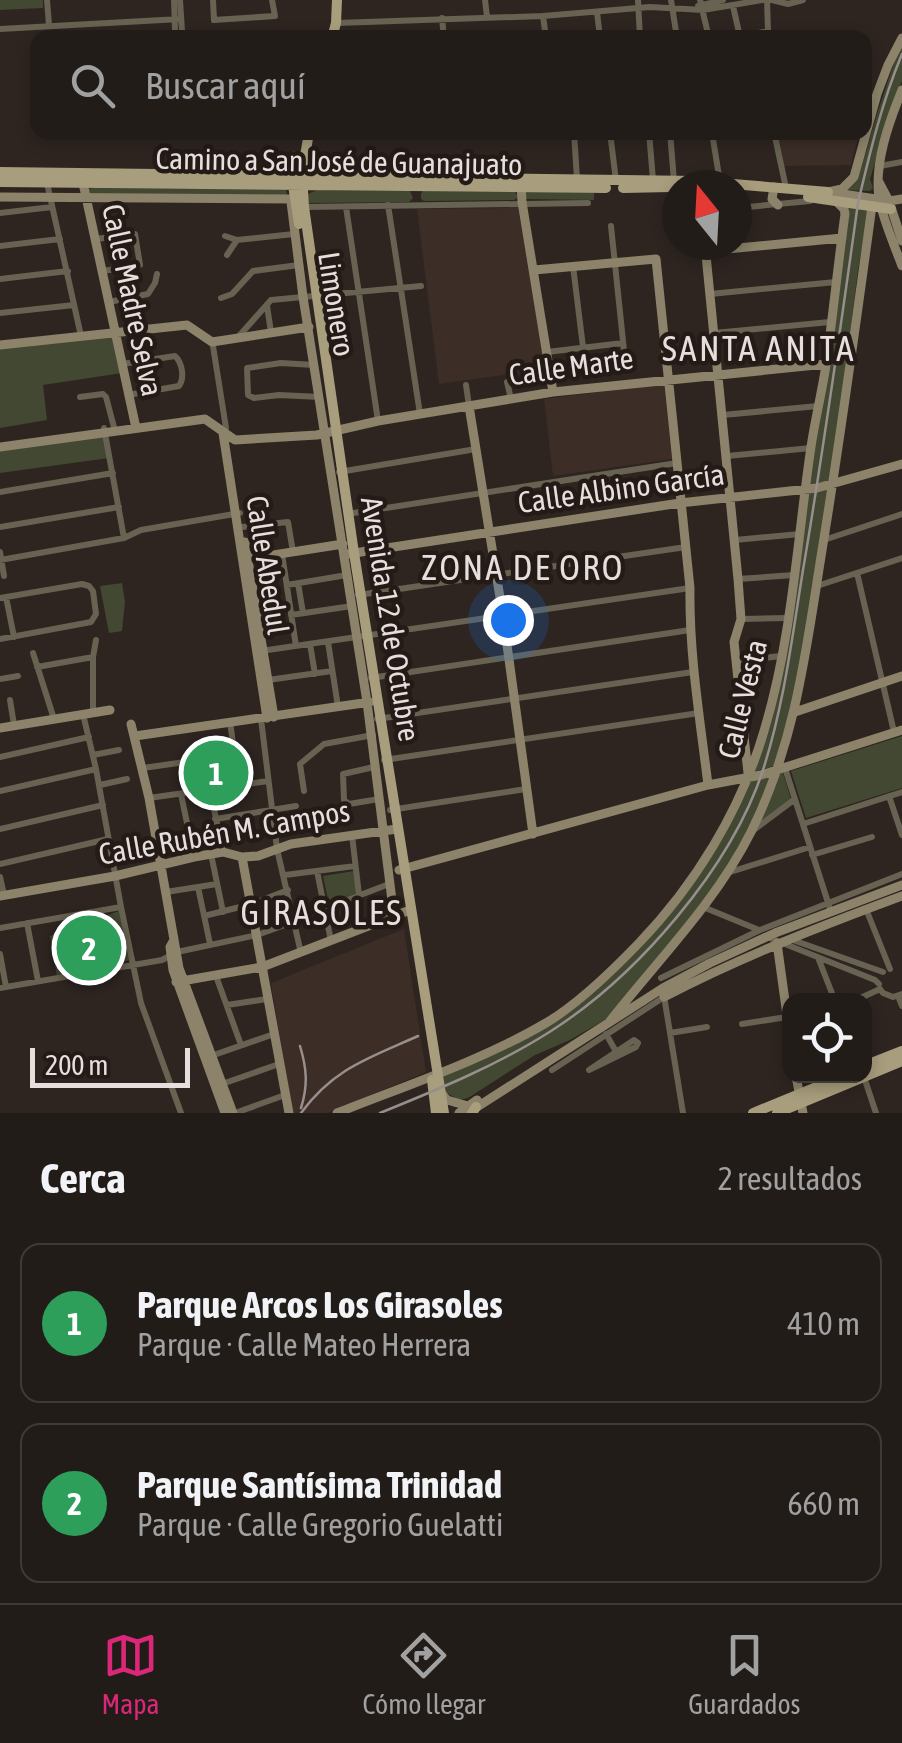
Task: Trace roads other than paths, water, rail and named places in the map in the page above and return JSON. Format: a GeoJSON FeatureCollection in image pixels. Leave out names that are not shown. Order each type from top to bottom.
{"type":"FeatureCollection","features":[{"type":"Feature","properties":{"kind":"main road"},"geometry":{"type":"LineString","coordinates":[[334,30],[337,0]]}},
{"type":"Feature","properties":{"kind":"main road","name":"Avenida 12 de Octubre"},"geometry":{"type":"LineString","coordinates":[[305,140],[299,154],[298,201],[329,432],[340,472],[348,551],[372,678],[381,762]]}},
{"type":"Feature","properties":{"kind":"main road","name":"Camino a San José de Guanajuato"},"geometry":{"type":"LineString","coordinates":[[0,172],[269,176],[299,182],[336,175],[662,184]]}},
{"type":"Feature","properties":{"kind":"main road","name":"Camino a San José de Guanajuato"},"geometry":{"type":"LineString","coordinates":[[0,182],[418,186],[521,182]]}},
{"type":"Feature","properties":{"kind":"main road","name":"Camino a San José de Guanajuato"},"geometry":{"type":"LineString","coordinates":[[575,184],[662,182]]}},
{"type":"Feature","properties":{"kind":"main road","name":"Camino a San José de Guanajuato"},"geometry":{"type":"LineString","coordinates":[[752,186],[886,206]]}},
{"type":"Feature","properties":{"kind":"main road","name":"Camino a San José de Guanajuato"},"geometry":{"type":"LineString","coordinates":[[752,190],[778,189]]}},
{"type":"Feature","properties":{"kind":"main road","name":"Avenida 12 de Octubre"},"geometry":{"type":"LineString","coordinates":[[378,719],[374,735],[392,810],[391,830],[401,870],[403,913],[436,1113]]}},
{"type":"Feature","properties":{"kind":"main road"},"geometry":{"type":"LineString","coordinates":[[872,1068],[902,1051]]}},
{"type":"Feature","properties":{"kind":"main road"},"geometry":{"type":"LineString","coordinates":[[872,1070],[902,1061]]}},
{"type":"Feature","properties":{"kind":"main road","name":"Avenida 12 de Octubre"},"geometry":{"type":"LineString","coordinates":[[430,1078],[442,1094],[444,1113]]}},
{"type":"Feature","properties":{"kind":"main road"},"geometry":{"type":"LineString","coordinates":[[753,1113],[801,1103],[832,1083]]}},
{"type":"Feature","properties":{"kind":"main road"},"geometry":{"type":"LineString","coordinates":[[776,1113],[842,1083]]}},
{"type":"Feature","properties":{"kind":"street"},"geometry":{"type":"LineString","coordinates":[[47,0],[49,25]]}},
{"type":"Feature","properties":{"kind":"street"},"geometry":{"type":"LineString","coordinates":[[177,0],[178,30]]}},
{"type":"Feature","properties":{"kind":"street"},"geometry":{"type":"LineString","coordinates":[[214,0],[214,20],[276,16],[272,0]]}},
{"type":"Feature","properties":{"kind":"street"},"geometry":{"type":"LineString","coordinates":[[485,0],[487,17]]}},
{"type":"Feature","properties":{"kind":"street"},"geometry":{"type":"LineString","coordinates":[[650,0],[660,8]]}},
{"type":"Feature","properties":{"kind":"street"},"geometry":{"type":"LineString","coordinates":[[671,0],[676,30]]}},
{"type":"Feature","properties":{"kind":"street"},"geometry":{"type":"LineString","coordinates":[[336,22],[543,16],[638,4],[672,10],[723,0]]}},
{"type":"Feature","properties":{"kind":"street"},"geometry":{"type":"LineString","coordinates":[[701,5],[733,6],[767,0],[788,4],[802,0]]}},
{"type":"Feature","properties":{"kind":"street"},"geometry":{"type":"LineString","coordinates":[[767,0],[768,30]]}},
{"type":"Feature","properties":{"kind":"street"},"geometry":{"type":"LineString","coordinates":[[638,4],[640,30]]}},
{"type":"Feature","properties":{"kind":"street"},"geometry":{"type":"LineString","coordinates":[[701,5],[706,30]]}},
{"type":"Feature","properties":{"kind":"street"},"geometry":{"type":"LineString","coordinates":[[733,6],[736,30]]}},
{"type":"Feature","properties":{"kind":"street"},"geometry":{"type":"LineString","coordinates":[[597,12],[599,30]]}},
{"type":"Feature","properties":{"kind":"street"},"geometry":{"type":"LineString","coordinates":[[543,16],[545,30]]}},
{"type":"Feature","properties":{"kind":"street"},"geometry":{"type":"LineString","coordinates":[[442,18],[443,30]]}},
{"type":"Feature","properties":{"kind":"street"},"geometry":{"type":"LineString","coordinates":[[0,29],[178,19]]}},
{"type":"Feature","properties":{"kind":"street"},"geometry":{"type":"LineString","coordinates":[[872,112],[902,38]]}},
{"type":"Feature","properties":{"kind":"street"},"geometry":{"type":"LineString","coordinates":[[902,90],[878,179],[902,266]]}},
{"type":"Feature","properties":{"kind":"street"},"geometry":{"type":"LineString","coordinates":[[890,124],[902,122]]}},
{"type":"Feature","properties":{"kind":"street"},"geometry":{"type":"LineString","coordinates":[[574,140],[575,184]]}},
{"type":"Feature","properties":{"kind":"street"},"geometry":{"type":"LineString","coordinates":[[611,140],[616,181]]}},
{"type":"Feature","properties":{"kind":"street"},"geometry":{"type":"LineString","coordinates":[[650,140],[653,180]]}},
{"type":"Feature","properties":{"kind":"street"},"geometry":{"type":"LineString","coordinates":[[671,140],[674,170]]}},
{"type":"Feature","properties":{"kind":"street"},"geometry":{"type":"LineString","coordinates":[[713,140],[718,170]]}},
{"type":"Feature","properties":{"kind":"street"},"geometry":{"type":"LineString","coordinates":[[775,140],[778,189],[772,199],[778,205]]}},
{"type":"Feature","properties":{"kind":"street"},"geometry":{"type":"LineString","coordinates":[[752,207],[830,197],[854,177],[864,140]]}},
{"type":"Feature","properties":{"kind":"street"},"geometry":{"type":"LineString","coordinates":[[269,176],[299,154],[312,167],[336,175]]}},
{"type":"Feature","properties":{"kind":"street"},"geometry":{"type":"LineString","coordinates":[[880,166],[902,162]]}},
{"type":"Feature","properties":{"kind":"street"},"geometry":{"type":"LineString","coordinates":[[521,182],[553,392]]}},
{"type":"Feature","properties":{"kind":"street"},"geometry":{"type":"LineString","coordinates":[[46,183],[81,336]]}},
{"type":"Feature","properties":{"kind":"street","name":"Calle Madre Selva"},"geometry":{"type":"LineString","coordinates":[[83,183],[135,426]]}},
{"type":"Feature","properties":{"kind":"street"},"geometry":{"type":"LineString","coordinates":[[418,186],[418,205]]}},
{"type":"Feature","properties":{"kind":"street"},"geometry":{"type":"LineString","coordinates":[[0,197],[51,202]]}},
{"type":"Feature","properties":{"kind":"street","name":"Calle Vesta"},"geometry":{"type":"LineString","coordinates":[[337,1113],[430,1078],[549,1022],[612,971],[653,928],[716,840],[749,777],[781,656],[842,238],[844,209],[830,197]]}},
{"type":"Feature","properties":{"kind":"street"},"geometry":{"type":"LineString","coordinates":[[0,213],[86,198],[298,201],[346,206],[588,203]]}},
{"type":"Feature","properties":{"kind":"street"},"geometry":{"type":"LineString","coordinates":[[886,206],[902,198]]}},
{"type":"Feature","properties":{"kind":"street"},"geometry":{"type":"LineString","coordinates":[[298,201],[294,234],[310,296],[309,327],[348,551],[347,575],[357,598]]}},
{"type":"Feature","properties":{"kind":"street"},"geometry":{"type":"LineString","coordinates":[[388,205],[420,414]]}},
{"type":"Feature","properties":{"kind":"street"},"geometry":{"type":"LineString","coordinates":[[346,206],[378,421]]}},
{"type":"Feature","properties":{"kind":"street"},"geometry":{"type":"LineString","coordinates":[[886,206],[902,242]]}},
{"type":"Feature","properties":{"kind":"street"},"geometry":{"type":"LineString","coordinates":[[442,1094],[468,1110],[564,1049],[601,1034],[703,907],[750,832],[781,769],[795,712],[886,206]]}},
{"type":"Feature","properties":{"kind":"street"},"geometry":{"type":"LineString","coordinates":[[611,226],[625,360]]}},
{"type":"Feature","properties":{"kind":"street"},"geometry":{"type":"LineString","coordinates":[[96,238],[136,234],[140,265],[103,271]]}},
{"type":"Feature","properties":{"kind":"street"},"geometry":{"type":"LineString","coordinates":[[224,236],[237,240],[294,234]]}},
{"type":"Feature","properties":{"kind":"street"},"geometry":{"type":"LineString","coordinates":[[752,245],[842,238]]}},
{"type":"Feature","properties":{"kind":"street"},"geometry":{"type":"LineString","coordinates":[[0,246],[60,239]]}},
{"type":"Feature","properties":{"kind":"street"},"geometry":{"type":"LineString","coordinates":[[227,255],[237,240]]}},
{"type":"Feature","properties":{"kind":"street"},"geometry":{"type":"LineString","coordinates":[[534,270],[656,259],[708,784]]}},
{"type":"Feature","properties":{"kind":"street"},"geometry":{"type":"LineString","coordinates":[[706,260],[735,540],[741,619],[734,636],[749,777]]}},
{"type":"Feature","properties":{"kind":"street"},"geometry":{"type":"LineString","coordinates":[[222,298],[232,294],[253,271],[299,265]]}},
{"type":"Feature","properties":{"kind":"street"},"geometry":{"type":"LineString","coordinates":[[573,266],[584,347]]}},
{"type":"Feature","properties":{"kind":"street"},"geometry":{"type":"LineString","coordinates":[[0,278],[68,271]]}},
{"type":"Feature","properties":{"kind":"street"},"geometry":{"type":"LineString","coordinates":[[109,302],[148,294],[157,274]]}},
{"type":"Feature","properties":{"kind":"street"},"geometry":{"type":"LineString","coordinates":[[710,294],[836,282]]}},
{"type":"Feature","properties":{"kind":"street"},"geometry":{"type":"LineString","coordinates":[[238,337],[271,300],[421,286]]}},
{"type":"Feature","properties":{"kind":"street"},"geometry":{"type":"LineString","coordinates":[[266,304],[271,332]]}},
{"type":"Feature","properties":{"kind":"street"},"geometry":{"type":"LineString","coordinates":[[0,313],[74,305]]}},
{"type":"Feature","properties":{"kind":"street"},"geometry":{"type":"LineString","coordinates":[[714,333],[830,322]]}},
{"type":"Feature","properties":{"kind":"street"},"geometry":{"type":"LineString","coordinates":[[0,345],[187,325],[212,344],[309,327]]}},
{"type":"Feature","properties":{"kind":"street"},"geometry":{"type":"LineString","coordinates":[[545,352],[623,342]]}},
{"type":"Feature","properties":{"kind":"street","name":"Calle Abedul"},"geometry":{"type":"LineString","coordinates":[[212,344],[245,553]]}},
{"type":"Feature","properties":{"kind":"street"},"geometry":{"type":"LineString","coordinates":[[122,364],[178,357],[180,386],[128,395]]}},
{"type":"Feature","properties":{"kind":"street"},"geometry":{"type":"LineString","coordinates":[[315,364],[250,366],[245,370],[248,395],[320,397]]}},
{"type":"Feature","properties":{"kind":"street","name":"Calle Marte"},"geometry":{"type":"LineString","coordinates":[[0,445],[206,415],[235,440],[317,436],[378,421],[553,392],[826,364]]}},
{"type":"Feature","properties":{"kind":"street"},"geometry":{"type":"LineString","coordinates":[[507,382],[512,399]]}},
{"type":"Feature","properties":{"kind":"street"},"geometry":{"type":"LineString","coordinates":[[466,385],[533,834]]}},
{"type":"Feature","properties":{"kind":"street"},"geometry":{"type":"LineString","coordinates":[[80,396],[106,397],[112,473],[124,538]]}},
{"type":"Feature","properties":{"kind":"street"},"geometry":{"type":"LineString","coordinates":[[723,416],[818,406]]}},
{"type":"Feature","properties":{"kind":"street"},"geometry":{"type":"LineString","coordinates":[[727,456],[811,448]]}},
{"type":"Feature","properties":{"kind":"street"},"geometry":{"type":"LineString","coordinates":[[340,472],[476,449]]}},
{"type":"Feature","properties":{"kind":"street"},"geometry":{"type":"LineString","coordinates":[[347,514],[677,463]]}},
{"type":"Feature","properties":{"kind":"street","name":"Calle Albino García"},"geometry":{"type":"LineString","coordinates":[[245,553],[348,551],[806,490],[902,464]]}},
{"type":"Feature","properties":{"kind":"street"},"geometry":{"type":"LineString","coordinates":[[0,492],[112,473]]}},
{"type":"Feature","properties":{"kind":"street"},"geometry":{"type":"LineString","coordinates":[[0,528],[119,507]]}},
{"type":"Feature","properties":{"kind":"street"},"geometry":{"type":"LineString","coordinates":[[4,576],[0,557],[124,538],[140,530],[237,514]]}},
{"type":"Feature","properties":{"kind":"street","name":"Calle Abedul"},"geometry":{"type":"LineString","coordinates":[[237,514],[242,527],[267,718]]}},
{"type":"Feature","properties":{"kind":"street"},"geometry":{"type":"LineString","coordinates":[[824,540],[902,514]]}},
{"type":"Feature","properties":{"kind":"street"},"geometry":{"type":"LineString","coordinates":[[242,527],[288,522],[287,585],[296,646]]}},
{"type":"Feature","properties":{"kind":"street"},"geometry":{"type":"LineString","coordinates":[[735,540],[800,534]]}},
{"type":"Feature","properties":{"kind":"street"},"geometry":{"type":"LineString","coordinates":[[291,615],[357,598],[496,574],[686,547]]}},
{"type":"Feature","properties":{"kind":"street"},"geometry":{"type":"LineString","coordinates":[[817,586],[902,558]]}},
{"type":"Feature","properties":{"kind":"street"},"geometry":{"type":"LineString","coordinates":[[401,870],[708,784],[781,769],[898,731],[857,573]]}},
{"type":"Feature","properties":{"kind":"street"},"geometry":{"type":"LineString","coordinates":[[287,585],[347,575]]}},
{"type":"Feature","properties":{"kind":"street"},"geometry":{"type":"LineString","coordinates":[[738,579],[794,575]]}},
{"type":"Feature","properties":{"kind":"street"},"geometry":{"type":"LineString","coordinates":[[298,583],[303,613]]}},
{"type":"Feature","properties":{"kind":"street"},"geometry":{"type":"LineString","coordinates":[[0,639],[14,637],[91,622],[96,614],[93,591],[82,584],[3,598],[14,637]]}},
{"type":"Feature","properties":{"kind":"street"},"geometry":{"type":"LineString","coordinates":[[260,651],[690,588]]}},
{"type":"Feature","properties":{"kind":"street"},"geometry":{"type":"LineString","coordinates":[[741,619],[787,618]]}},
{"type":"Feature","properties":{"kind":"street"},"geometry":{"type":"LineString","coordinates":[[372,678],[690,630]]}},
{"type":"Feature","properties":{"kind":"street"},"geometry":{"type":"LineString","coordinates":[[304,792],[300,764],[324,744],[374,735],[363,636]]}},
{"type":"Feature","properties":{"kind":"street"},"geometry":{"type":"LineString","coordinates":[[96,640],[88,737],[141,1002],[180,1113]]}},
{"type":"Feature","properties":{"kind":"street"},"geometry":{"type":"LineString","coordinates":[[328,642],[338,707]]}},
{"type":"Feature","properties":{"kind":"street"},"geometry":{"type":"LineString","coordinates":[[310,644],[315,674]]}},
{"type":"Feature","properties":{"kind":"street","name":"Calle Abedul"},"geometry":{"type":"LineString","coordinates":[[260,651],[268,680],[267,718]]}},
{"type":"Feature","properties":{"kind":"street"},"geometry":{"type":"LineString","coordinates":[[33,653],[54,718]]}},
{"type":"Feature","properties":{"kind":"street"},"geometry":{"type":"LineString","coordinates":[[736,661],[781,656]]}},
{"type":"Feature","properties":{"kind":"street"},"geometry":{"type":"LineString","coordinates":[[37,667],[93,657]]}},
{"type":"Feature","properties":{"kind":"street"},"geometry":{"type":"LineString","coordinates":[[268,680],[332,671]]}},
{"type":"Feature","properties":{"kind":"street"},"geometry":{"type":"LineString","coordinates":[[378,719],[694,672]]}},
{"type":"Feature","properties":{"kind":"street"},"geometry":{"type":"LineString","coordinates":[[0,680],[18,676]]}},
{"type":"Feature","properties":{"kind":"street"},"geometry":{"type":"LineString","coordinates":[[795,712],[902,676]]}},
{"type":"Feature","properties":{"kind":"street"},"geometry":{"type":"LineString","coordinates":[[10,700],[14,725]]}},
{"type":"Feature","properties":{"kind":"street"},"geometry":{"type":"LineString","coordinates":[[136,736],[373,701]]}},
{"type":"Feature","properties":{"kind":"street"},"geometry":{"type":"LineString","coordinates":[[0,728],[110,710]]}},
{"type":"Feature","properties":{"kind":"street"},"geometry":{"type":"LineString","coordinates":[[379,799],[350,804],[344,800],[344,774],[381,762],[519,738],[699,713]]}},
{"type":"Feature","properties":{"kind":"street"},"geometry":{"type":"LineString","coordinates":[[267,718],[271,809],[301,952]]}},
{"type":"Feature","properties":{"kind":"street"},"geometry":{"type":"LineString","coordinates":[[230,722],[239,786]]}},
{"type":"Feature","properties":{"kind":"street"},"geometry":{"type":"LineString","coordinates":[[132,724],[150,798],[180,982],[231,1113]]}},
{"type":"Feature","properties":{"kind":"street"},"geometry":{"type":"LineString","coordinates":[[0,757],[88,737]]}},
{"type":"Feature","properties":{"kind":"street"},"geometry":{"type":"LineString","coordinates":[[93,754],[119,750]]}},
{"type":"Feature","properties":{"kind":"street"},"geometry":{"type":"LineString","coordinates":[[144,768],[234,755]]}},
{"type":"Feature","properties":{"kind":"street"},"geometry":{"type":"LineString","coordinates":[[192,761],[197,792]]}},
{"type":"Feature","properties":{"kind":"street"},"geometry":{"type":"LineString","coordinates":[[180,982],[262,967],[403,913],[390,884],[391,830],[379,799],[381,762]]}},
{"type":"Feature","properties":{"kind":"street"},"geometry":{"type":"LineString","coordinates":[[0,791],[96,769]]}},
{"type":"Feature","properties":{"kind":"street"},"geometry":{"type":"LineString","coordinates":[[781,769],[829,908]]}},
{"type":"Feature","properties":{"kind":"street"},"geometry":{"type":"LineString","coordinates":[[100,785],[126,779]]}},
{"type":"Feature","properties":{"kind":"street"},"geometry":{"type":"LineString","coordinates":[[150,798],[268,781]]}},
{"type":"Feature","properties":{"kind":"street"},"geometry":{"type":"LineString","coordinates":[[392,810],[526,789]]}},
{"type":"Feature","properties":{"kind":"street"},"geometry":{"type":"LineString","coordinates":[[210,790],[223,852]]}},
{"type":"Feature","properties":{"kind":"street"},"geometry":{"type":"LineString","coordinates":[[803,824],[902,792]]}},
{"type":"Feature","properties":{"kind":"street"},"geometry":{"type":"LineString","coordinates":[[181,794],[194,856]]}},
{"type":"Feature","properties":{"kind":"street"},"geometry":{"type":"LineString","coordinates":[[889,796],[902,835]]}},
{"type":"Feature","properties":{"kind":"street"},"geometry":{"type":"LineString","coordinates":[[750,832],[794,799]]}},
{"type":"Feature","properties":{"kind":"street"},"geometry":{"type":"LineString","coordinates":[[0,829],[102,805]]}},
{"type":"Feature","properties":{"kind":"street"},"geometry":{"type":"LineString","coordinates":[[215,819],[296,806]]}},
{"type":"Feature","properties":{"kind":"street","name":"Calle Rubén M. Campos"},"geometry":{"type":"LineString","coordinates":[[2,896],[115,876],[194,856],[223,852],[242,858],[258,856],[291,844],[391,830]]}},
{"type":"Feature","properties":{"kind":"street"},"geometry":{"type":"LineString","coordinates":[[352,835],[359,895]]}},
{"type":"Feature","properties":{"kind":"street"},"geometry":{"type":"LineString","coordinates":[[727,873],[872,836]]}},
{"type":"Feature","properties":{"kind":"street"},"geometry":{"type":"LineString","coordinates":[[0,864],[108,839]]}},
{"type":"Feature","properties":{"kind":"street"},"geometry":{"type":"LineString","coordinates":[[211,854],[223,912]]}},
{"type":"Feature","properties":{"kind":"street"},"geometry":{"type":"LineString","coordinates":[[242,858],[289,1113]]}},
{"type":"Feature","properties":{"kind":"street"},"geometry":{"type":"LineString","coordinates":[[285,875],[355,866]]}},
{"type":"Feature","properties":{"kind":"street"},"geometry":{"type":"LineString","coordinates":[[317,870],[331,940]]}},
{"type":"Feature","properties":{"kind":"street"},"geometry":{"type":"LineString","coordinates":[[610,1021],[662,988],[902,874]]}},
{"type":"Feature","properties":{"kind":"street"},"geometry":{"type":"LineString","coordinates":[[0,877],[2,896]]}},
{"type":"Feature","properties":{"kind":"street"},"geometry":{"type":"LineString","coordinates":[[166,892],[217,884]]}},
{"type":"Feature","properties":{"kind":"street"},"geometry":{"type":"LineString","coordinates":[[324,909],[390,884]]}},
{"type":"Feature","properties":{"kind":"street"},"geometry":{"type":"LineString","coordinates":[[552,1070],[662,988],[714,970],[770,936],[829,908],[902,885]]}},
{"type":"Feature","properties":{"kind":"street"},"geometry":{"type":"LineString","coordinates":[[198,887],[210,944]]}},
{"type":"Feature","properties":{"kind":"street"},"geometry":{"type":"LineString","coordinates":[[204,916],[288,890]]}},
{"type":"Feature","properties":{"kind":"street"},"geometry":{"type":"LineString","coordinates":[[789,939],[902,896]]}},
{"type":"Feature","properties":{"kind":"street"},"geometry":{"type":"LineString","coordinates":[[0,928],[121,907]]}},
{"type":"Feature","properties":{"kind":"street"},"geometry":{"type":"LineString","coordinates":[[703,907],[875,980],[888,996],[900,995],[902,1006]]}},
{"type":"Feature","properties":{"kind":"street"},"geometry":{"type":"LineString","coordinates":[[866,909],[886,970],[880,986],[867,993]]}},
{"type":"Feature","properties":{"kind":"street"},"geometry":{"type":"LineString","coordinates":[[0,954],[3,987],[134,965],[257,935],[296,921]]}},
{"type":"Feature","properties":{"kind":"street"},"geometry":{"type":"LineString","coordinates":[[27,923],[38,982]]}},
{"type":"Feature","properties":{"kind":"street"},"geometry":{"type":"LineString","coordinates":[[807,932],[832,993]]}},
{"type":"Feature","properties":{"kind":"street"},"geometry":{"type":"LineString","coordinates":[[770,936],[886,970],[901,970]]}},
{"type":"Feature","properties":{"kind":"street"},"geometry":{"type":"LineString","coordinates":[[770,936],[782,997]]}},
{"type":"Feature","properties":{"kind":"street"},"geometry":{"type":"LineString","coordinates":[[657,962],[683,1113]]}},
{"type":"Feature","properties":{"kind":"street"},"geometry":{"type":"LineString","coordinates":[[216,976],[241,1045]]}},
{"type":"Feature","properties":{"kind":"street"},"geometry":{"type":"LineString","coordinates":[[180,982],[231,1113]]}},
{"type":"Feature","properties":{"kind":"street"},"geometry":{"type":"LineString","coordinates":[[227,1005],[268,999]]}},
{"type":"Feature","properties":{"kind":"street"},"geometry":{"type":"LineString","coordinates":[[742,1024],[782,1027]]}},
{"type":"Feature","properties":{"kind":"street"},"geometry":{"type":"LineString","coordinates":[[670,1034],[707,1027]]}},
{"type":"Feature","properties":{"kind":"street"},"geometry":{"type":"LineString","coordinates":[[212,1056],[274,1034]]}},
{"type":"Feature","properties":{"kind":"street"},"geometry":{"type":"LineString","coordinates":[[601,1034],[618,1053]]}},
{"type":"Feature","properties":{"kind":"street"},"geometry":{"type":"LineString","coordinates":[[222,1084],[279,1064]]}},
{"type":"Feature","properties":{"kind":"street"},"geometry":{"type":"LineString","coordinates":[[867,1083],[876,1113]]}},
{"type":"Feature","properties":{"kind":"street"},"geometry":{"type":"LineString","coordinates":[[231,1113],[285,1095]]}},
{"type":"Feature","properties":{"kind":"railway"},"geometry":{"type":"LineString","coordinates":[[380,1113],[510,1055],[551,1031],[616,981],[677,917],[705,881],[748,807],[770,746],[787,671],[858,203],[882,109],[902,54]]}},
{"type":"Feature","properties":{"kind":"railway"},"geometry":{"type":"LineString","coordinates":[[301,1113],[340,1075],[418,1036]]}},
{"type":"Feature","properties":{"kind":"railway"},"geometry":{"type":"LineString","coordinates":[[300,1046],[306,1077],[301,1108]]}},
{"type":"Feature","properties":{"kind":"place","name":"Parque Arcos Los Girasoles"},"geometry":{"type":"Point","coordinates":[216,773]}},
{"type":"Feature","properties":{"kind":"place","name":"Parque Santísima Trinidad"},"geometry":{"type":"Point","coordinates":[89,948]}},
{"type":"Feature","properties":{"kind":"district","name":"SANTA ANITA"},"geometry":{"type":"Point","coordinates":[759,348]}},
{"type":"Feature","properties":{"kind":"district","name":"ZONA DE ORO"},"geometry":{"type":"Point","coordinates":[523,567]}},
{"type":"Feature","properties":{"kind":"district","name":"GIRASOLES"},"geometry":{"type":"Point","coordinates":[322,912]}}]}
